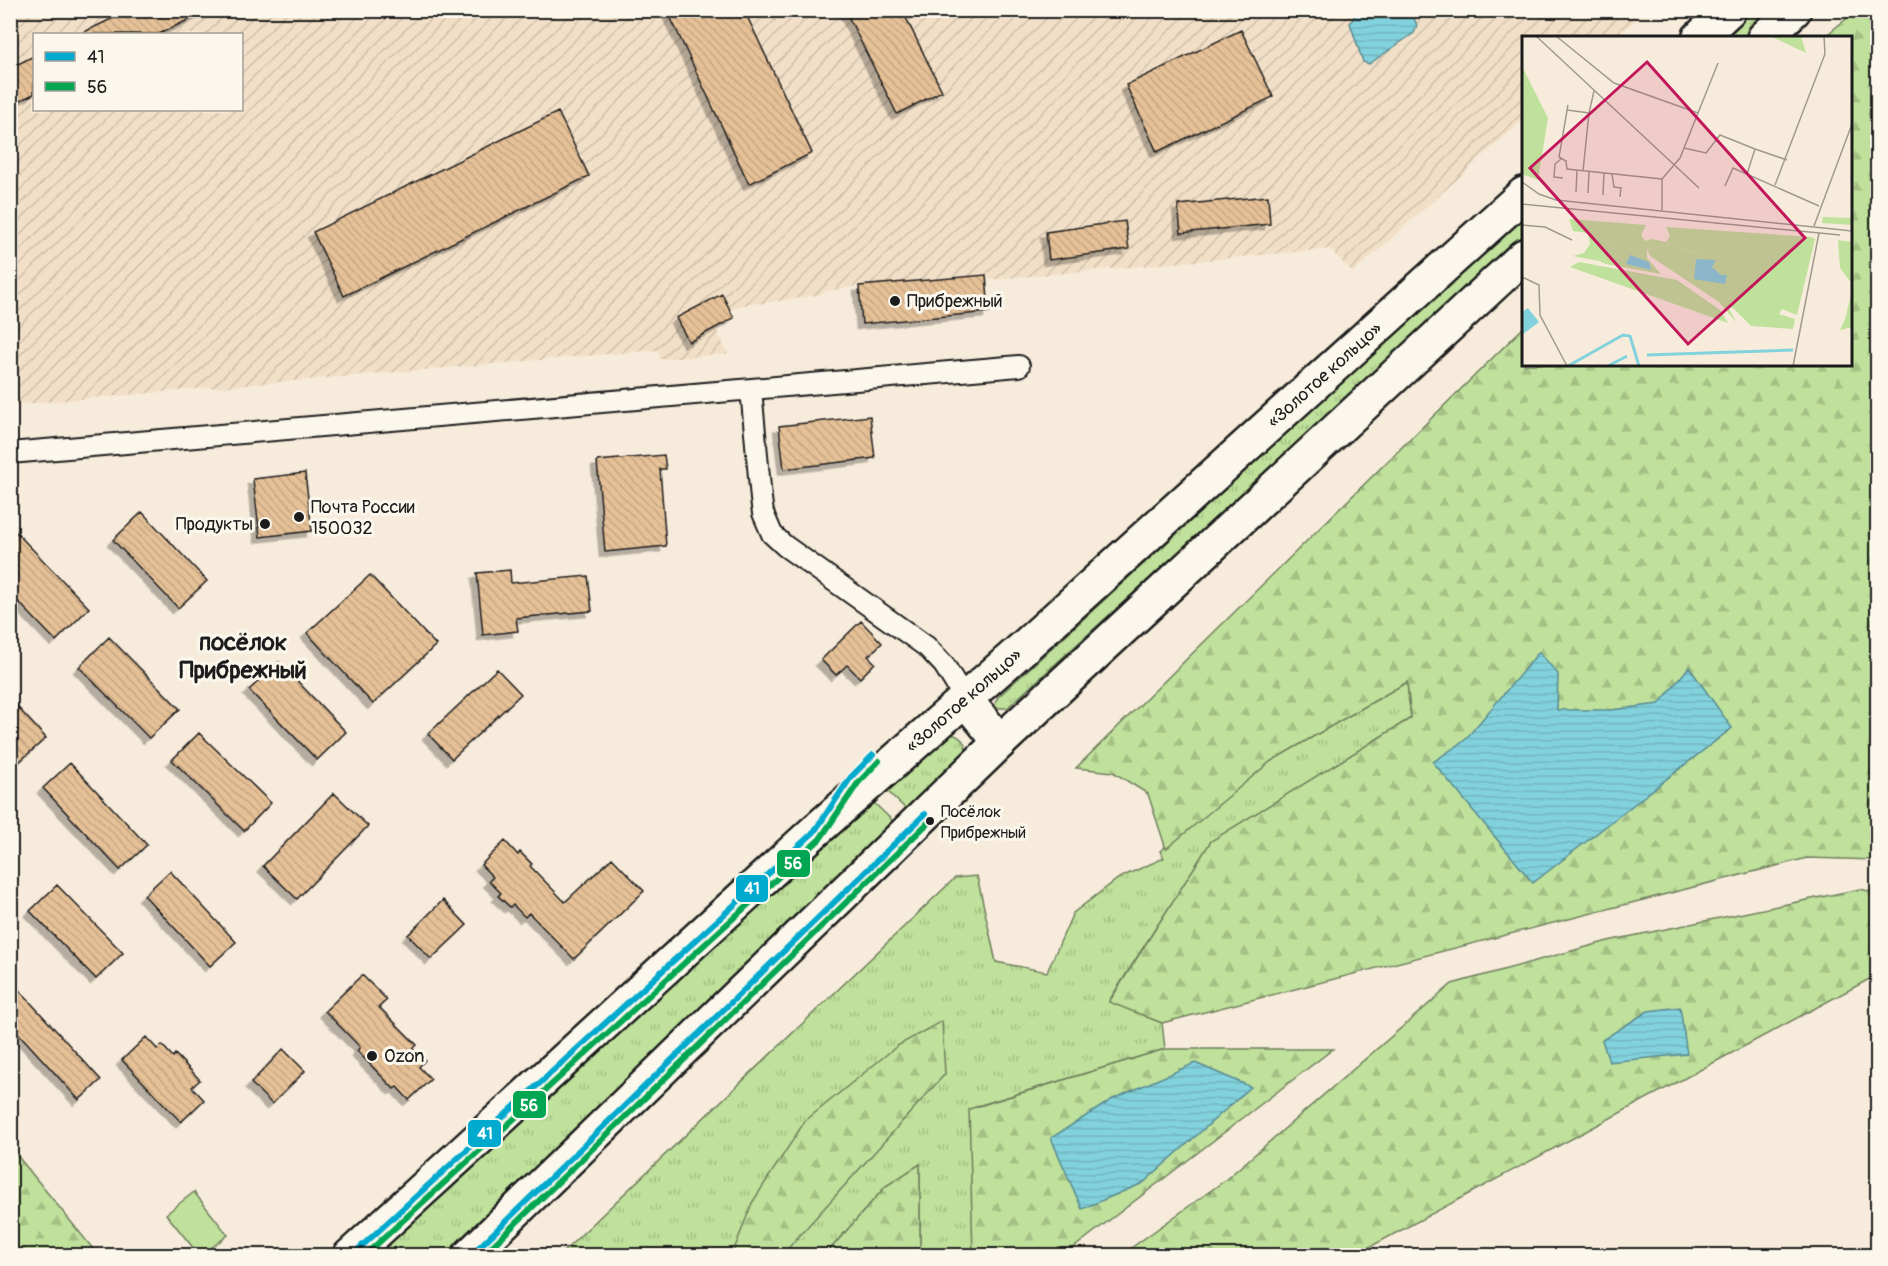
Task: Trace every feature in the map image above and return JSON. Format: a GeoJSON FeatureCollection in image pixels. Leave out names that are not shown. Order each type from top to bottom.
{"type":"FeatureCollection","features":[{"type":"Feature","properties":{"kind":"highway"},"geometry":{"type":"LineString","coordinates":[[1701,36],[1729,10]]}},
{"type":"Feature","properties":{"kind":"highway"},"geometry":{"type":"LineString","coordinates":[[1766,36],[1794,10]]}},
{"type":"Feature","properties":{"kind":"highway","name":"«Золотое кольцо»"},"geometry":{"type":"LineString","coordinates":[[350,1256],[814,832],[965,699],[1522,196]]}},
{"type":"Feature","properties":{"kind":"highway"},"geometry":{"type":"LineString","coordinates":[[469,1256],[1000,742],[1522,258]]}},
{"type":"Feature","properties":{"kind":"highway"},"geometry":{"type":"LineString","coordinates":[[965,699],[1000,742]]}},
{"type":"Feature","properties":{"kind":"street"},"geometry":{"type":"LineString","coordinates":[[10,453],[1019,366]]}},
{"type":"Feature","properties":{"kind":"street"},"geometry":{"type":"LineString","coordinates":[[751,389],[761,499],[772,534],[794,554],[927,647],[944,665],[965,699]]}},
{"type":"Feature","properties":{"kind":"shaded area"},"geometry":{"type":"Polygon","coordinates":[[[11,11],[1646,11],[1617,36],[1522,36],[1522,121],[1353,273],[1330,249],[986,280],[985,275],[859,286],[826,291],[819,295],[757,304],[753,302],[730,310],[734,318],[716,329],[728,354],[660,359],[658,350],[11,405],[11,11]]]}},
{"type":"Feature","properties":{"kind":"green space"},"geometry":{"type":"Polygon","coordinates":[[[1750,11],[1775,11],[1746,36],[1723,36],[1750,11]]]}},
{"type":"Feature","properties":{"kind":"green space"},"geometry":{"type":"Polygon","coordinates":[[[1856,11],[1877,11],[1877,860],[1807,858],[1162,1023],[1109,1002],[1211,841],[1411,718],[1407,682],[1271,761],[1166,849],[1148,794],[1113,772],[1076,768],[1522,329],[1522,366],[1852,366],[1852,36],[1825,36],[1856,11]]]}},
{"type":"Feature","properties":{"kind":"green space"},"geometry":{"type":"Polygon","coordinates":[[[1522,218],[1522,240],[1007,708],[996,708],[995,703],[998,697],[1522,218]]]}},
{"type":"Feature","properties":{"kind":"green space"},"geometry":{"type":"Polygon","coordinates":[[[1407,682],[1411,718],[1211,842],[1109,1001],[1162,1023],[1165,1049],[977,1106],[975,1255],[920,1255],[920,1165],[886,1186],[825,1255],[559,1256],[955,878],[977,876],[996,962],[1047,972],[1073,913],[1119,878],[1164,858],[1160,851],[1271,761],[1407,682]]]}},
{"type":"Feature","properties":{"kind":"green space"},"geometry":{"type":"Polygon","coordinates":[[[945,733],[959,738],[966,750],[907,810],[886,790],[945,733]]]}},
{"type":"Feature","properties":{"kind":"green space"},"geometry":{"type":"Polygon","coordinates":[[[874,803],[893,821],[475,1229],[445,1255],[377,1256],[442,1190],[874,803]]]}},
{"type":"Feature","properties":{"kind":"green space"},"geometry":{"type":"Polygon","coordinates":[[[1860,889],[1877,893],[1877,975],[1355,1255],[1120,1256],[1224,1181],[1452,984],[1608,941],[1860,889]]]}},
{"type":"Feature","properties":{"kind":"green space"},"geometry":{"type":"Polygon","coordinates":[[[942,1021],[945,1074],[782,1255],[732,1255],[752,1203],[805,1121],[897,1046],[942,1021]]]}},
{"type":"Feature","properties":{"kind":"green space"},"geometry":{"type":"Polygon","coordinates":[[[1165,1049],[1333,1049],[1064,1255],[973,1255],[969,1109],[1165,1049]]]}},
{"type":"Feature","properties":{"kind":"green space"},"geometry":{"type":"Polygon","coordinates":[[[11,1148],[98,1255],[11,1255],[11,1148]]]}},
{"type":"Feature","properties":{"kind":"green space"},"geometry":{"type":"Polygon","coordinates":[[[920,1164],[920,1255],[825,1255],[886,1186],[920,1164]]]}},
{"type":"Feature","properties":{"kind":"green space"},"geometry":{"type":"Polygon","coordinates":[[[194,1192],[228,1235],[202,1255],[199,1255],[166,1214],[194,1192]]]}},
{"type":"Feature","properties":{"kind":"water"},"geometry":{"type":"Polygon","coordinates":[[[1411,10],[1417,26],[1414,33],[1369,64],[1363,62],[1350,23],[1355,15],[1365,11],[1411,10]]]}},
{"type":"Feature","properties":{"kind":"water"},"geometry":{"type":"Polygon","coordinates":[[[1539,652],[1558,674],[1557,710],[1611,710],[1659,704],[1689,667],[1732,728],[1533,883],[1433,762],[1464,741],[1539,652]]]}},
{"type":"Feature","properties":{"kind":"water"},"geometry":{"type":"Polygon","coordinates":[[[1680,1007],[1687,1054],[1609,1062],[1602,1040],[1648,1011],[1680,1007]]]}},
{"type":"Feature","properties":{"kind":"water"},"geometry":{"type":"Polygon","coordinates":[[[1195,1063],[1251,1087],[1143,1183],[1082,1209],[1051,1138],[1113,1099],[1195,1063]]]}},
{"type":"Feature","properties":{"kind":"building"},"geometry":{"type":"Polygon","coordinates":[[[130,10],[209,10],[161,33],[82,33],[130,10]]]}},
{"type":"Feature","properties":{"kind":"building"},"geometry":{"type":"Polygon","coordinates":[[[667,10],[744,10],[812,153],[749,184],[667,10]]]}},
{"type":"Feature","properties":{"kind":"building"},"geometry":{"type":"Polygon","coordinates":[[[845,10],[902,10],[942,91],[897,114],[845,10]]]}},
{"type":"Feature","properties":{"kind":"building"},"geometry":{"type":"Polygon","coordinates":[[[1241,30],[1273,97],[1157,152],[1126,85],[1241,30]]]}},
{"type":"Feature","properties":{"kind":"building"},"geometry":{"type":"Polygon","coordinates":[[[33,56],[33,94],[10,105],[10,68],[33,56]]]}},
{"type":"Feature","properties":{"kind":"building"},"geometry":{"type":"Polygon","coordinates":[[[558,112],[589,176],[344,296],[313,232],[558,112]]]}},
{"type":"Feature","properties":{"kind":"building"},"geometry":{"type":"Polygon","coordinates":[[[1268,196],[1270,224],[1181,233],[1178,205],[1268,196]]]}},
{"type":"Feature","properties":{"kind":"building"},"geometry":{"type":"Polygon","coordinates":[[[1125,221],[1129,249],[1049,260],[1046,232],[1125,221]]]}},
{"type":"Feature","properties":{"kind":"building"},"geometry":{"type":"Polygon","coordinates":[[[986,275],[989,312],[862,324],[859,286],[986,275]]]}},
{"type":"Feature","properties":{"kind":"building"},"geometry":{"type":"Polygon","coordinates":[[[722,294],[734,318],[689,342],[676,318],[722,294]]]}},
{"type":"Feature","properties":{"kind":"building"},"geometry":{"type":"Polygon","coordinates":[[[870,416],[875,458],[784,469],[779,426],[870,416]]]}},
{"type":"Feature","properties":{"kind":"building"},"geometry":{"type":"Polygon","coordinates":[[[664,455],[666,469],[660,469],[666,546],[605,552],[597,461],[664,455]]]}},
{"type":"Feature","properties":{"kind":"building"},"geometry":{"type":"Polygon","coordinates":[[[305,473],[312,531],[260,537],[253,479],[305,473]]]}},
{"type":"Feature","properties":{"kind":"building"},"geometry":{"type":"Polygon","coordinates":[[[142,512],[207,581],[178,608],[113,540],[142,512]]]}},
{"type":"Feature","properties":{"kind":"building"},"geometry":{"type":"Polygon","coordinates":[[[10,526],[89,608],[56,641],[10,593],[10,526]]]}},
{"type":"Feature","properties":{"kind":"building"},"geometry":{"type":"Polygon","coordinates":[[[510,570],[511,583],[588,576],[592,611],[516,618],[518,631],[483,635],[477,573],[510,570]]]}},
{"type":"Feature","properties":{"kind":"building"},"geometry":{"type":"Polygon","coordinates":[[[370,575],[436,645],[373,704],[307,633],[370,575]]]}},
{"type":"Feature","properties":{"kind":"building"},"geometry":{"type":"Polygon","coordinates":[[[861,621],[882,643],[868,656],[875,663],[860,678],[847,665],[836,675],[821,660],[861,621]]]}},
{"type":"Feature","properties":{"kind":"building"},"geometry":{"type":"Polygon","coordinates":[[[109,637],[180,709],[149,738],[79,667],[109,637]]]}},
{"type":"Feature","properties":{"kind":"building"},"geometry":{"type":"Polygon","coordinates":[[[279,662],[346,732],[317,760],[249,690],[279,662]]]}},
{"type":"Feature","properties":{"kind":"building"},"geometry":{"type":"Polygon","coordinates":[[[497,669],[521,694],[452,759],[428,734],[497,669]]]}},
{"type":"Feature","properties":{"kind":"building"},"geometry":{"type":"Polygon","coordinates":[[[10,699],[46,738],[10,770],[10,699]]]}},
{"type":"Feature","properties":{"kind":"building"},"geometry":{"type":"Polygon","coordinates":[[[199,733],[271,803],[244,831],[172,760],[199,733]]]}},
{"type":"Feature","properties":{"kind":"building"},"geometry":{"type":"Polygon","coordinates":[[[70,763],[147,845],[120,870],[43,788],[70,763]]]}},
{"type":"Feature","properties":{"kind":"building"},"geometry":{"type":"Polygon","coordinates":[[[334,793],[368,826],[297,899],[263,866],[334,793]]]}},
{"type":"Feature","properties":{"kind":"building"},"geometry":{"type":"Polygon","coordinates":[[[505,841],[518,855],[520,852],[532,864],[530,866],[565,902],[612,858],[644,891],[574,959],[529,913],[525,917],[513,905],[510,907],[498,896],[501,893],[489,881],[493,877],[481,865],[505,841]]]}},
{"type":"Feature","properties":{"kind":"building"},"geometry":{"type":"Polygon","coordinates":[[[170,871],[236,942],[210,966],[144,895],[170,871]]]}},
{"type":"Feature","properties":{"kind":"building"},"geometry":{"type":"Polygon","coordinates":[[[57,885],[123,953],[96,979],[30,911],[57,885]]]}},
{"type":"Feature","properties":{"kind":"building"},"geometry":{"type":"Polygon","coordinates":[[[443,900],[467,925],[431,959],[408,935],[443,900]]]}},
{"type":"Feature","properties":{"kind":"building"},"geometry":{"type":"Polygon","coordinates":[[[362,975],[387,1000],[379,1007],[417,1045],[413,1049],[425,1060],[419,1067],[431,1079],[409,1100],[397,1087],[394,1089],[357,1051],[360,1047],[325,1011],[362,975]]]}},
{"type":"Feature","properties":{"kind":"building"},"geometry":{"type":"Polygon","coordinates":[[[10,980],[101,1080],[79,1100],[10,1024],[10,980]]]}},
{"type":"Feature","properties":{"kind":"building"},"geometry":{"type":"Polygon","coordinates":[[[146,1037],[157,1049],[162,1045],[173,1057],[175,1054],[200,1080],[192,1087],[204,1100],[181,1122],[122,1060],[146,1037]]]}},
{"type":"Feature","properties":{"kind":"building"},"geometry":{"type":"Polygon","coordinates":[[[283,1049],[305,1071],[272,1104],[251,1083],[283,1049]]]}},
{"type":"Feature","properties":{"kind":"transit line","name":"41"},"geometry":{"type":"LineString","coordinates":[[351,1256],[814,832],[851,777],[873,755]]}},
{"type":"Feature","properties":{"kind":"transit line","name":"56"},"geometry":{"type":"LineString","coordinates":[[364,1256],[820,839],[858,783],[879,761]]}},
{"type":"Feature","properties":{"kind":"transit line","name":"41"},"geometry":{"type":"LineString","coordinates":[[470,1256],[925,814]]}},
{"type":"Feature","properties":{"kind":"transit line","name":"56"},"geometry":{"type":"LineString","coordinates":[[482,1256],[931,820]]}},
{"type":"Feature","properties":{"kind":"place","name":"Прибрежный"},"geometry":{"type":"Point","coordinates":[895,301]}},
{"type":"Feature","properties":{"kind":"place","name":"Почта России 150032"},"geometry":{"type":"Point","coordinates":[299,517]}},
{"type":"Feature","properties":{"kind":"place","name":"Продукты"},"geometry":{"type":"Point","coordinates":[265,524]}},
{"type":"Feature","properties":{"kind":"place","name":"Посёлок Прибрежный"},"geometry":{"type":"Point","coordinates":[930,821]}},
{"type":"Feature","properties":{"kind":"place","name":"Ozon"},"geometry":{"type":"Point","coordinates":[372,1056]}},
{"type":"Feature","properties":{"kind":"district","name":"посёлок Прибрежный"},"geometry":{"type":"Point","coordinates":[243,656]}}]}
